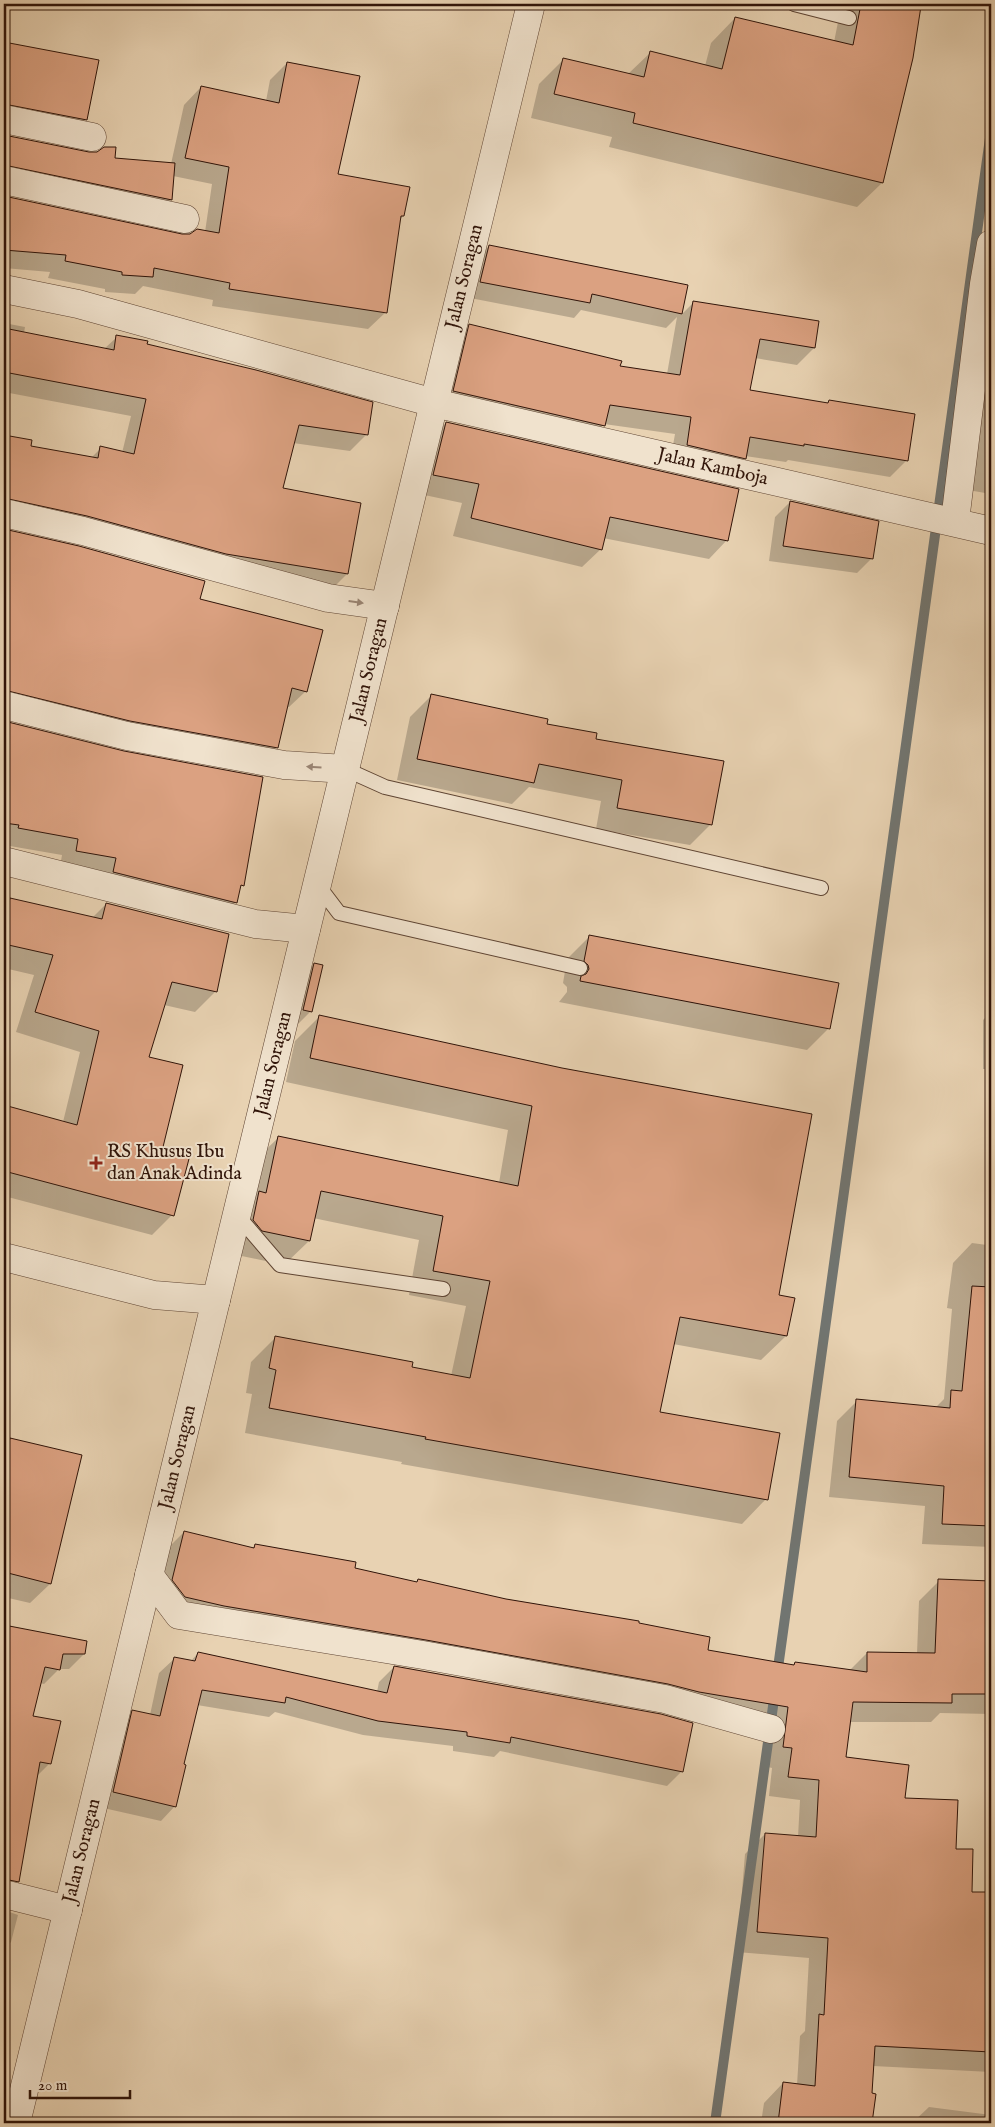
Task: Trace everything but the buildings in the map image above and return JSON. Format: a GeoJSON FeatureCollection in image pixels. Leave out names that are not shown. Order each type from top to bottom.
{"type":"FeatureCollection","features":[{"type":"Feature","properties":{"kind":"street","name":"Jalan Soragan"},"geometry":{"type":"LineString","coordinates":[[16,2123],[530,4]]}},
{"type":"Feature","properties":{"kind":"street"},"geometry":{"type":"LineString","coordinates":[[4,119],[92,137]]}},
{"type":"Feature","properties":{"kind":"street"},"geometry":{"type":"LineString","coordinates":[[4,180],[185,219]]}},
{"type":"Feature","properties":{"kind":"street"},"geometry":{"type":"LineString","coordinates":[[949,520],[965,429],[984,344],[984,284],[991,244]]}},
{"type":"Feature","properties":{"kind":"street","name":"Jalan Kamboja"},"geometry":{"type":"LineString","coordinates":[[4,289],[78,304],[434,403],[738,471],[991,531]]}},
{"type":"Feature","properties":{"kind":"street"},"geometry":{"type":"LineString","coordinates":[[4,513],[83,531],[328,598],[385,606]]}},
{"type":"Feature","properties":{"kind":"street"},"geometry":{"type":"LineString","coordinates":[[4,705],[127,736],[284,764],[345,769]]}},
{"type":"Feature","properties":{"kind":"street"},"geometry":{"type":"LineString","coordinates":[[4,861],[254,924],[306,929]]}},
{"type":"Feature","properties":{"kind":"street"},"geometry":{"type":"LineString","coordinates":[[4,1257],[154,1295],[216,1300]]}},
{"type":"Feature","properties":{"kind":"street"},"geometry":{"type":"LineString","coordinates":[[149,1575],[179,1615],[423,1655],[664,1699],[771,1729]]}},
{"type":"Feature","properties":{"kind":"street"},"geometry":{"type":"LineString","coordinates":[[4,1894],[68,1910]]}},
{"type":"Feature","properties":{"kind":"lane"},"geometry":{"type":"LineString","coordinates":[[794,4],[849,18]]}},
{"type":"Feature","properties":{"kind":"lane"},"geometry":{"type":"LineString","coordinates":[[345,769],[385,787],[821,888]]}},
{"type":"Feature","properties":{"kind":"lane"},"geometry":{"type":"LineString","coordinates":[[317,884],[339,913],[580,968]]}},
{"type":"Feature","properties":{"kind":"lane"},"geometry":{"type":"LineString","coordinates":[[237,1215],[280,1265],[443,1289]]}},
{"type":"Feature","properties":{"kind":"waterway"},"geometry":{"type":"LineString","coordinates":[[777,1675],[991,131]]}},
{"type":"Feature","properties":{"kind":"waterway"},"geometry":{"type":"LineString","coordinates":[[715,2123],[775,1692]]}},
{"type":"Feature","properties":{"kind":"place","name":"RS Khusus Ibu dan Anak Adinda"},"geometry":{"type":"Point","coordinates":[96,1163]}}]}
